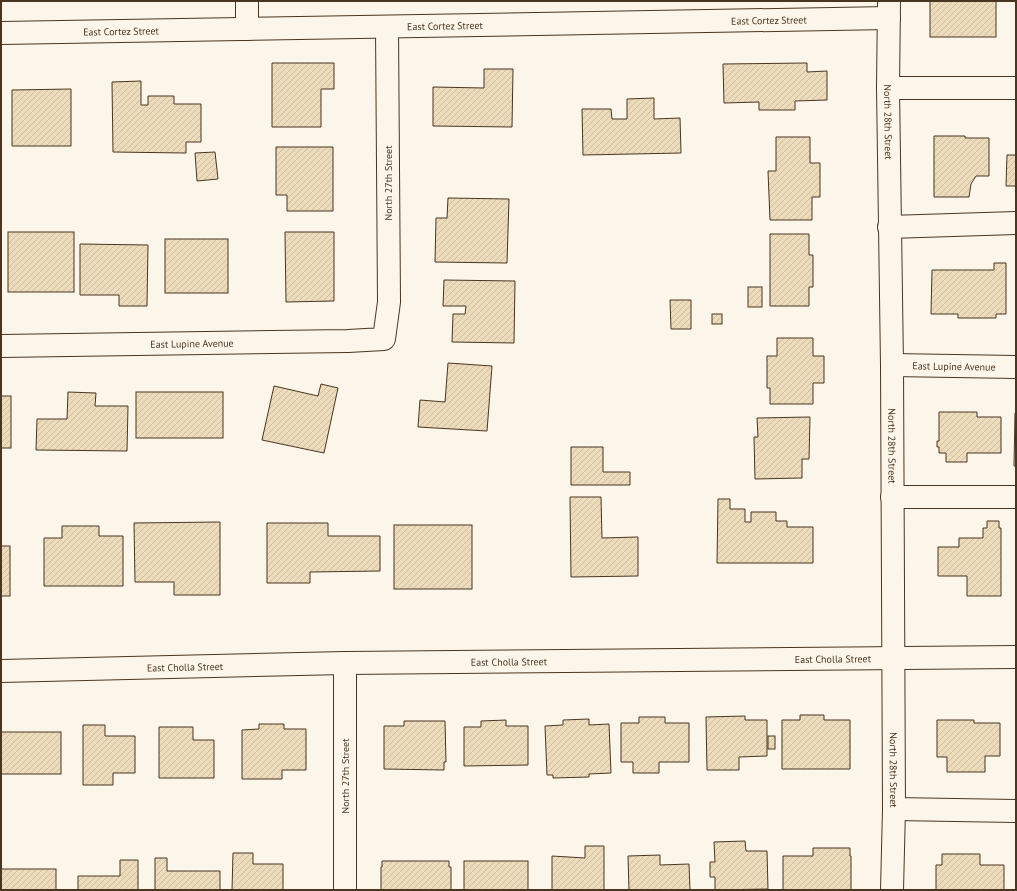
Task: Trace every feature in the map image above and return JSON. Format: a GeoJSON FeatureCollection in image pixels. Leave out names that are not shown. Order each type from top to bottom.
{"type":"FeatureCollection","features":[{"type":"Feature","properties":{"kind":"street"},"geometry":{"type":"LineString","coordinates":[[247,1],[247,29]]}},
{"type":"Feature","properties":{"kind":"street","name":"East Cortez Street"},"geometry":{"type":"LineString","coordinates":[[1,33],[386,27],[889,10]]}},
{"type":"Feature","properties":{"kind":"street","name":"North 28th Street"},"geometry":{"type":"LineString","coordinates":[[889,10],[888,88],[892,364],[894,808],[892,890]]}},
{"type":"Feature","properties":{"kind":"street","name":"North 27th Street"},"geometry":{"type":"LineString","coordinates":[[384,339],[389,302],[386,27]]}},
{"type":"Feature","properties":{"kind":"street"},"geometry":{"type":"LineString","coordinates":[[888,88],[1016,88]]}},
{"type":"Feature","properties":{"kind":"street"},"geometry":{"type":"LineString","coordinates":[[889,227],[1016,223]]}},
{"type":"Feature","properties":{"kind":"street","name":"East Lupine Avenue"},"geometry":{"type":"LineString","coordinates":[[1,346],[384,339]]}},
{"type":"Feature","properties":{"kind":"street","name":"East Lupine Avenue"},"geometry":{"type":"LineString","coordinates":[[892,364],[1016,367]]}},
{"type":"Feature","properties":{"kind":"street"},"geometry":{"type":"LineString","coordinates":[[892,497],[1016,497]]}},
{"type":"Feature","properties":{"kind":"street","name":"East Cholla Street"},"geometry":{"type":"LineString","coordinates":[[1,670],[345,663],[1016,658]]}},
{"type":"Feature","properties":{"kind":"street","name":"North 27th Street"},"geometry":{"type":"LineString","coordinates":[[345,663],[345,890]]}},
{"type":"Feature","properties":{"kind":"street"},"geometry":{"type":"LineString","coordinates":[[894,808],[1016,810]]}},
{"type":"Feature","properties":{"kind":"building"},"geometry":{"type":"Polygon","coordinates":[[[930,1],[996,1],[996,37],[930,37],[930,1]]]}},
{"type":"Feature","properties":{"kind":"building"},"geometry":{"type":"Polygon","coordinates":[[[272,63],[334,63],[334,89],[321,89],[321,127],[272,127],[272,63]]]}},
{"type":"Feature","properties":{"kind":"building"},"geometry":{"type":"Polygon","coordinates":[[[807,63],[807,72],[827,71],[827,100],[795,101],[795,110],[759,110],[759,102],[724,103],[723,64],[807,63]]]}},
{"type":"Feature","properties":{"kind":"building"},"geometry":{"type":"Polygon","coordinates":[[[484,69],[513,69],[512,127],[433,126],[433,87],[484,88],[484,69]]]}},
{"type":"Feature","properties":{"kind":"building"},"geometry":{"type":"Polygon","coordinates":[[[141,81],[141,105],[148,105],[148,96],[174,96],[174,104],[201,104],[201,142],[186,142],[186,153],[113,152],[112,82],[141,81]]]}},
{"type":"Feature","properties":{"kind":"building"},"geometry":{"type":"Polygon","coordinates":[[[71,89],[71,146],[12,146],[12,90],[71,89]]]}},
{"type":"Feature","properties":{"kind":"building"},"geometry":{"type":"Polygon","coordinates":[[[654,98],[654,119],[680,118],[681,153],[583,155],[582,109],[611,109],[612,119],[627,119],[627,99],[654,98]]]}},
{"type":"Feature","properties":{"kind":"building"},"geometry":{"type":"Polygon","coordinates":[[[934,136],[989,138],[989,176],[976,176],[971,184],[969,197],[934,197],[934,136]]]}},
{"type":"Feature","properties":{"kind":"building"},"geometry":{"type":"Polygon","coordinates":[[[776,137],[810,137],[810,163],[820,163],[820,197],[812,197],[812,220],[770,220],[768,171],[776,171],[776,137]]]}},
{"type":"Feature","properties":{"kind":"building"},"geometry":{"type":"Polygon","coordinates":[[[276,147],[333,147],[333,211],[287,211],[287,195],[276,195],[276,147]]]}},
{"type":"Feature","properties":{"kind":"building"},"geometry":{"type":"Polygon","coordinates":[[[215,152],[218,179],[197,181],[195,153],[215,152]]]}},
{"type":"Feature","properties":{"kind":"building"},"geometry":{"type":"Polygon","coordinates":[[[1007,155],[1016,155],[1016,186],[1006,186],[1007,155]]]}},
{"type":"Feature","properties":{"kind":"building"},"geometry":{"type":"Polygon","coordinates":[[[448,198],[509,199],[507,263],[435,262],[436,218],[447,218],[448,198]]]}},
{"type":"Feature","properties":{"kind":"building"},"geometry":{"type":"Polygon","coordinates":[[[8,232],[74,232],[74,292],[8,292],[8,232]]]}},
{"type":"Feature","properties":{"kind":"building"},"geometry":{"type":"Polygon","coordinates":[[[285,232],[334,232],[334,301],[286,302],[285,232]]]}},
{"type":"Feature","properties":{"kind":"building"},"geometry":{"type":"Polygon","coordinates":[[[770,234],[809,234],[809,255],[813,255],[813,287],[809,287],[809,306],[770,306],[770,234]]]}},
{"type":"Feature","properties":{"kind":"building"},"geometry":{"type":"Polygon","coordinates":[[[165,239],[228,239],[228,293],[165,293],[165,239]]]}},
{"type":"Feature","properties":{"kind":"building"},"geometry":{"type":"Polygon","coordinates":[[[80,244],[148,245],[147,306],[119,306],[119,295],[80,295],[80,244]]]}},
{"type":"Feature","properties":{"kind":"building"},"geometry":{"type":"Polygon","coordinates":[[[994,263],[1006,263],[1006,314],[996,314],[996,318],[958,318],[958,314],[931,314],[932,270],[994,270],[994,263]]]}},
{"type":"Feature","properties":{"kind":"building"},"geometry":{"type":"Polygon","coordinates":[[[444,280],[515,281],[514,343],[452,342],[453,314],[465,314],[466,306],[443,306],[444,280]]]}},
{"type":"Feature","properties":{"kind":"building"},"geometry":{"type":"Polygon","coordinates":[[[748,287],[762,287],[762,307],[748,307],[748,287]]]}},
{"type":"Feature","properties":{"kind":"building"},"geometry":{"type":"Polygon","coordinates":[[[670,300],[691,300],[691,329],[671,329],[670,300]]]}},
{"type":"Feature","properties":{"kind":"building"},"geometry":{"type":"Polygon","coordinates":[[[712,314],[722,314],[722,324],[712,324],[712,314]]]}},
{"type":"Feature","properties":{"kind":"building"},"geometry":{"type":"Polygon","coordinates":[[[777,338],[813,338],[813,356],[824,356],[824,383],[813,383],[813,404],[770,404],[770,388],[767,388],[767,356],[777,356],[777,338]]]}},
{"type":"Feature","properties":{"kind":"building"},"geometry":{"type":"Polygon","coordinates":[[[448,363],[492,366],[487,431],[418,427],[420,400],[445,402],[448,363]]]}},
{"type":"Feature","properties":{"kind":"building"},"geometry":{"type":"Polygon","coordinates":[[[321,384],[338,388],[324,453],[262,440],[274,386],[318,396],[321,384]]]}},
{"type":"Feature","properties":{"kind":"building"},"geometry":{"type":"Polygon","coordinates":[[[68,392],[96,393],[95,406],[128,406],[127,451],[36,450],[37,419],[67,419],[68,392]]]}},
{"type":"Feature","properties":{"kind":"building"},"geometry":{"type":"Polygon","coordinates":[[[136,392],[223,392],[223,438],[136,438],[136,392]]]}},
{"type":"Feature","properties":{"kind":"building"},"geometry":{"type":"Polygon","coordinates":[[[1,396],[11,396],[11,448],[1,448],[1,396]]]}},
{"type":"Feature","properties":{"kind":"building"},"geometry":{"type":"Polygon","coordinates":[[[939,412],[977,412],[977,417],[1001,417],[1001,453],[967,453],[967,462],[946,462],[946,453],[939,453],[939,447],[937,447],[937,441],[939,441],[939,412]]]}},
{"type":"Feature","properties":{"kind":"building"},"geometry":{"type":"Polygon","coordinates":[[[1015,413],[1016,466],[1014,466],[1015,413]]]}},
{"type":"Feature","properties":{"kind":"building"},"geometry":{"type":"Polygon","coordinates":[[[810,417],[809,459],[802,459],[802,478],[755,479],[754,437],[758,437],[757,418],[810,417]]]}},
{"type":"Feature","properties":{"kind":"building"},"geometry":{"type":"Polygon","coordinates":[[[571,447],[603,447],[603,472],[630,472],[630,485],[571,485],[571,447]]]}},
{"type":"Feature","properties":{"kind":"building"},"geometry":{"type":"Polygon","coordinates":[[[570,497],[601,497],[602,538],[638,537],[638,576],[571,577],[570,497]]]}},
{"type":"Feature","properties":{"kind":"building"},"geometry":{"type":"Polygon","coordinates":[[[718,499],[730,499],[730,509],[745,509],[745,522],[751,522],[751,512],[776,512],[776,521],[787,521],[787,527],[813,527],[813,563],[717,563],[718,499]]]}},
{"type":"Feature","properties":{"kind":"building"},"geometry":{"type":"Polygon","coordinates":[[[987,521],[999,521],[999,528],[1001,528],[1001,596],[967,596],[967,576],[938,576],[938,547],[959,547],[959,538],[983,538],[983,528],[987,528],[987,521]]]}},
{"type":"Feature","properties":{"kind":"building"},"geometry":{"type":"Polygon","coordinates":[[[220,522],[220,595],[174,595],[174,582],[135,582],[134,523],[220,522]]]}},
{"type":"Feature","properties":{"kind":"building"},"geometry":{"type":"Polygon","coordinates":[[[267,523],[328,523],[328,536],[380,536],[380,571],[310,572],[310,583],[267,583],[267,523]]]}},
{"type":"Feature","properties":{"kind":"building"},"geometry":{"type":"Polygon","coordinates":[[[394,525],[472,525],[472,589],[394,589],[394,525]]]}},
{"type":"Feature","properties":{"kind":"building"},"geometry":{"type":"Polygon","coordinates":[[[62,526],[99,526],[99,536],[123,536],[123,586],[44,586],[44,538],[62,538],[62,526]]]}},
{"type":"Feature","properties":{"kind":"building"},"geometry":{"type":"Polygon","coordinates":[[[1,546],[10,546],[10,596],[1,596],[1,546]]]}},
{"type":"Feature","properties":{"kind":"building"},"geometry":{"type":"Polygon","coordinates":[[[800,715],[824,715],[824,720],[850,720],[850,769],[782,769],[782,720],[800,720],[800,715]]]}},
{"type":"Feature","properties":{"kind":"building"},"geometry":{"type":"Polygon","coordinates":[[[745,716],[745,720],[767,720],[767,756],[739,757],[739,770],[707,770],[706,717],[745,716]]]}},
{"type":"Feature","properties":{"kind":"building"},"geometry":{"type":"Polygon","coordinates":[[[639,717],[665,717],[665,723],[689,723],[689,762],[659,762],[659,773],[633,773],[633,762],[621,762],[621,723],[639,723],[639,717]]]}},
{"type":"Feature","properties":{"kind":"building"},"geometry":{"type":"Polygon","coordinates":[[[589,719],[589,725],[609,724],[611,773],[589,774],[589,777],[553,778],[553,775],[547,775],[545,726],[563,725],[563,720],[589,719]]]}},
{"type":"Feature","properties":{"kind":"building"},"geometry":{"type":"Polygon","coordinates":[[[506,720],[506,726],[528,726],[528,765],[464,766],[464,727],[481,727],[481,721],[506,720]]]}},
{"type":"Feature","properties":{"kind":"building"},"geometry":{"type":"Polygon","coordinates":[[[937,720],[974,720],[974,723],[1000,723],[1000,756],[985,756],[985,772],[947,772],[947,757],[937,757],[937,720]]]}},
{"type":"Feature","properties":{"kind":"building"},"geometry":{"type":"Polygon","coordinates":[[[404,721],[445,721],[446,762],[444,762],[444,770],[384,769],[384,726],[404,726],[404,721]]]}},
{"type":"Feature","properties":{"kind":"building"},"geometry":{"type":"Polygon","coordinates":[[[259,724],[284,724],[284,729],[306,729],[306,770],[282,770],[282,779],[242,779],[242,730],[259,729],[259,724]]]}},
{"type":"Feature","properties":{"kind":"building"},"geometry":{"type":"Polygon","coordinates":[[[83,725],[105,725],[105,736],[135,736],[135,773],[113,773],[113,785],[83,785],[83,725]]]}},
{"type":"Feature","properties":{"kind":"building"},"geometry":{"type":"Polygon","coordinates":[[[159,727],[193,727],[193,740],[214,740],[214,778],[159,778],[159,727]]]}},
{"type":"Feature","properties":{"kind":"building"},"geometry":{"type":"Polygon","coordinates":[[[1,732],[61,732],[61,774],[1,774],[1,732]]]}},
{"type":"Feature","properties":{"kind":"building"},"geometry":{"type":"Polygon","coordinates":[[[768,736],[775,736],[775,749],[768,749],[768,736]]]}},
{"type":"Feature","properties":{"kind":"building"},"geometry":{"type":"Polygon","coordinates":[[[745,841],[746,851],[767,851],[768,889],[715,890],[715,877],[710,877],[710,862],[715,862],[714,842],[745,841]]]}},
{"type":"Feature","properties":{"kind":"building"},"geometry":{"type":"Polygon","coordinates":[[[585,846],[604,846],[604,890],[552,890],[552,856],[585,858],[585,846]]]}},
{"type":"Feature","properties":{"kind":"building"},"geometry":{"type":"Polygon","coordinates":[[[813,848],[850,848],[851,890],[783,890],[783,856],[813,856],[813,848]]]}},
{"type":"Feature","properties":{"kind":"building"},"geometry":{"type":"Polygon","coordinates":[[[233,853],[253,853],[253,864],[283,864],[283,890],[232,890],[233,853]]]}},
{"type":"Feature","properties":{"kind":"building"},"geometry":{"type":"Polygon","coordinates":[[[942,854],[980,854],[980,865],[1004,865],[1004,890],[936,890],[936,865],[942,865],[942,854]]]}},
{"type":"Feature","properties":{"kind":"building"},"geometry":{"type":"Polygon","coordinates":[[[660,855],[660,865],[689,864],[690,890],[629,890],[628,856],[660,855]]]}},
{"type":"Feature","properties":{"kind":"building"},"geometry":{"type":"Polygon","coordinates":[[[155,858],[167,858],[167,871],[220,871],[220,890],[155,890],[155,858]]]}},
{"type":"Feature","properties":{"kind":"building"},"geometry":{"type":"Polygon","coordinates":[[[120,860],[138,860],[138,890],[78,890],[78,876],[120,876],[120,860]]]}},
{"type":"Feature","properties":{"kind":"building"},"geometry":{"type":"Polygon","coordinates":[[[382,861],[449,861],[449,867],[451,867],[451,890],[381,890],[382,861]]]}},
{"type":"Feature","properties":{"kind":"building"},"geometry":{"type":"Polygon","coordinates":[[[464,861],[528,861],[528,890],[464,890],[464,861]]]}},
{"type":"Feature","properties":{"kind":"building"},"geometry":{"type":"Polygon","coordinates":[[[1,869],[56,869],[56,890],[1,890],[1,869]]]}}]}
